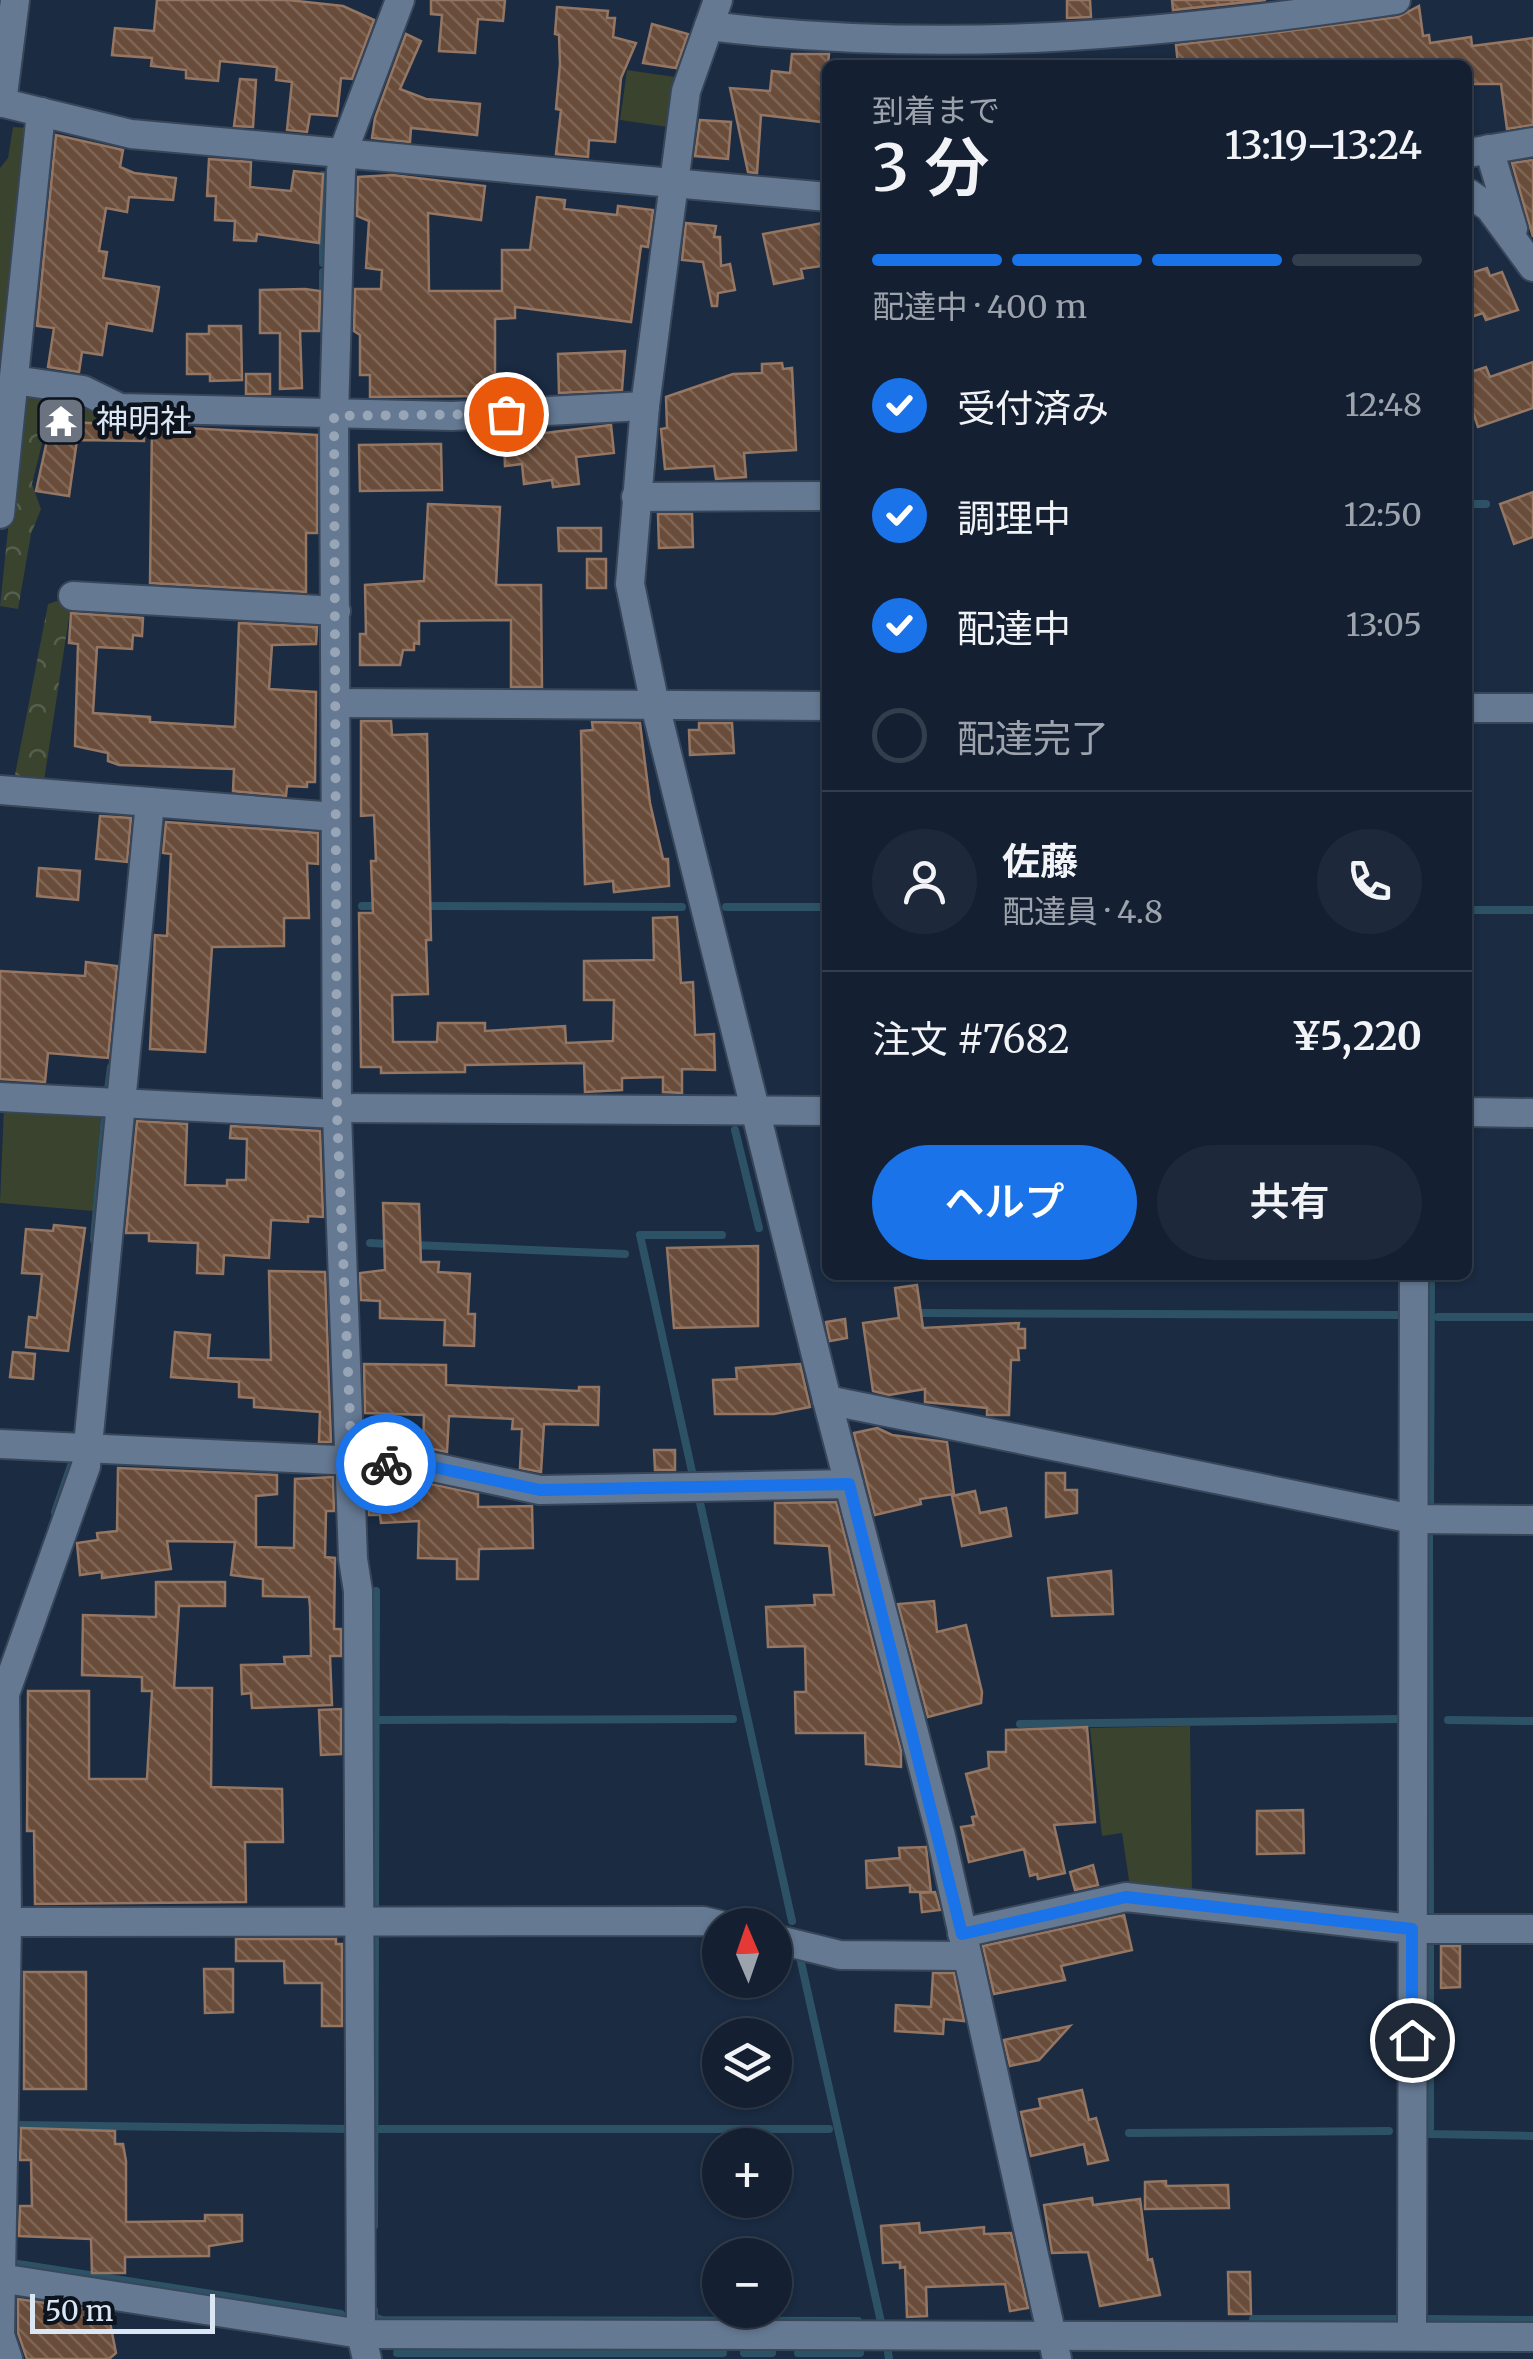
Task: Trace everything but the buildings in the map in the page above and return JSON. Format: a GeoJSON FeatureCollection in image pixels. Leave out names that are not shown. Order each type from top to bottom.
{"type":"FeatureCollection","features":[{"type":"Feature","properties":{"kind":"street"},"geometry":{"type":"LineString","coordinates":[[15,0],[1,102],[130,134],[674,187],[822,197]]}},
{"type":"Feature","properties":{"kind":"street"},"geometry":{"type":"LineString","coordinates":[[363,2347],[358,1590],[353,1558],[337,1111],[334,416],[343,152],[400,0]]}},
{"type":"Feature","properties":{"kind":"street"},"geometry":{"type":"LineString","coordinates":[[1054,2347],[965,1945],[655,706],[630,584],[645,406],[686,92],[713,13],[882,41],[1086,39],[1238,24],[1396,0]]}},
{"type":"Feature","properties":{"kind":"street"},"geometry":{"type":"LineString","coordinates":[[0,514],[42,112]]}},
{"type":"Feature","properties":{"kind":"street"},"geometry":{"type":"LineString","coordinates":[[1533,142],[1478,151],[1533,267]]}},
{"type":"Feature","properties":{"kind":"street"},"geometry":{"type":"LineString","coordinates":[[1472,196],[1490,207],[1516,238]]}},
{"type":"Feature","properties":{"kind":"street"},"geometry":{"type":"LineString","coordinates":[[14,380],[83,390],[120,408],[452,416],[645,406]]}},
{"type":"Feature","properties":{"kind":"street"},"geometry":{"type":"LineString","coordinates":[[636,497],[822,496]]}},
{"type":"Feature","properties":{"kind":"street"},"geometry":{"type":"LineString","coordinates":[[72,596],[336,611]]}},
{"type":"Feature","properties":{"kind":"street"},"geometry":{"type":"LineString","coordinates":[[337,703],[822,706]]}},
{"type":"Feature","properties":{"kind":"street"},"geometry":{"type":"LineString","coordinates":[[1472,708],[1533,708]]}},
{"type":"Feature","properties":{"kind":"street"},"geometry":{"type":"LineString","coordinates":[[0,790],[335,817]]}},
{"type":"Feature","properties":{"kind":"street"},"geometry":{"type":"LineString","coordinates":[[8,2359],[0,2335],[4,1694],[86,1466],[150,802]]}},
{"type":"Feature","properties":{"kind":"street"},"geometry":{"type":"LineString","coordinates":[[0,1097],[337,1111],[822,1111]]}},
{"type":"Feature","properties":{"kind":"street"},"geometry":{"type":"LineString","coordinates":[[1472,1112],[1533,1113]]}},
{"type":"Feature","properties":{"kind":"street"},"geometry":{"type":"LineString","coordinates":[[1412,2336],[1414,1280]]}},
{"type":"Feature","properties":{"kind":"street"},"geometry":{"type":"LineString","coordinates":[[826,1400],[1413,1520],[1533,1520]]}},
{"type":"Feature","properties":{"kind":"street"},"geometry":{"type":"LineString","coordinates":[[0,1444],[352,1464],[419,1464],[540,1490],[849,1484]]}},
{"type":"Feature","properties":{"kind":"street"},"geometry":{"type":"LineString","coordinates":[[792,1943],[840,1954],[965,1945],[1126,1897],[1412,1929],[1533,1929]]}},
{"type":"Feature","properties":{"kind":"street"},"geometry":{"type":"LineString","coordinates":[[4,1922],[702,1921]]}},
{"type":"Feature","properties":{"kind":"street"},"geometry":{"type":"LineString","coordinates":[[0,2278],[363,2347],[871,2349],[1533,2336]]}},
{"type":"Feature","properties":{"kind":"green space"},"geometry":{"type":"Polygon","coordinates":[[[627,70],[682,78],[675,128],[620,120],[627,70]]]}},
{"type":"Feature","properties":{"kind":"green space"},"geometry":{"type":"Polygon","coordinates":[[[13,127],[30,128],[0,448],[0,168],[8,158],[13,127]]]}},
{"type":"Feature","properties":{"kind":"green space"},"geometry":{"type":"Polygon","coordinates":[[[23,387],[101,409],[97,435],[76,429],[74,408],[51,407],[32,484],[41,509],[31,534],[18,609],[0,606],[23,387]]]}},
{"type":"Feature","properties":{"kind":"green space"},"geometry":{"type":"Polygon","coordinates":[[[48,604],[71,604],[44,781],[14,780],[48,604]]]}},
{"type":"Feature","properties":{"kind":"green space"},"geometry":{"type":"Polygon","coordinates":[[[4,1106],[101,1114],[93,1211],[0,1203],[4,1106]]]}},
{"type":"Feature","properties":{"kind":"green space"},"geometry":{"type":"Polygon","coordinates":[[[1190,1726],[1192,1894],[1130,1887],[1122,1833],[1102,1836],[1090,1728],[1190,1726]]]}},
{"type":"Feature","properties":{"kind":"waterway"},"geometry":{"type":"LineString","coordinates":[[323,175],[323,263]]}},
{"type":"Feature","properties":{"kind":"waterway"},"geometry":{"type":"LineString","coordinates":[[323,272],[323,329]]}},
{"type":"Feature","properties":{"kind":"waterway"},"geometry":{"type":"LineString","coordinates":[[1472,504],[1486,504]]}},
{"type":"Feature","properties":{"kind":"waterway"},"geometry":{"type":"LineString","coordinates":[[362,906],[382,906]]}},
{"type":"Feature","properties":{"kind":"waterway"},"geometry":{"type":"LineString","coordinates":[[421,906],[682,907]]}},
{"type":"Feature","properties":{"kind":"waterway"},"geometry":{"type":"LineString","coordinates":[[726,907],[822,907]]}},
{"type":"Feature","properties":{"kind":"waterway"},"geometry":{"type":"LineString","coordinates":[[1472,910],[1533,910]]}},
{"type":"Feature","properties":{"kind":"waterway"},"geometry":{"type":"LineString","coordinates":[[108,1090],[111,1067]]}},
{"type":"Feature","properties":{"kind":"waterway"},"geometry":{"type":"LineString","coordinates":[[94,1240],[105,1115]]}},
{"type":"Feature","properties":{"kind":"waterway"},"geometry":{"type":"LineString","coordinates":[[735,1130],[759,1228]]}},
{"type":"Feature","properties":{"kind":"waterway"},"geometry":{"type":"LineString","coordinates":[[693,1476],[640,1235],[722,1235]]}},
{"type":"Feature","properties":{"kind":"waterway"},"geometry":{"type":"LineString","coordinates":[[370,1243],[390,1244]]}},
{"type":"Feature","properties":{"kind":"waterway"},"geometry":{"type":"LineString","coordinates":[[414,1245],[625,1254]]}},
{"type":"Feature","properties":{"kind":"waterway"},"geometry":{"type":"LineString","coordinates":[[1430,1508],[1431,1280]]}},
{"type":"Feature","properties":{"kind":"waterway"},"geometry":{"type":"LineString","coordinates":[[923,1313],[1401,1315]]}},
{"type":"Feature","properties":{"kind":"waterway"},"geometry":{"type":"LineString","coordinates":[[1438,1317],[1533,1317]]}},
{"type":"Feature","properties":{"kind":"waterway"},"geometry":{"type":"LineString","coordinates":[[55,1512],[73,1460]]}},
{"type":"Feature","properties":{"kind":"waterway"},"geometry":{"type":"LineString","coordinates":[[699,1498],[789,1908]]}},
{"type":"Feature","properties":{"kind":"waterway"},"geometry":{"type":"LineString","coordinates":[[1429,1529],[1430,1915]]}},
{"type":"Feature","properties":{"kind":"waterway"},"geometry":{"type":"LineString","coordinates":[[375,1914],[376,1591]]}},
{"type":"Feature","properties":{"kind":"waterway"},"geometry":{"type":"LineString","coordinates":[[375,1720],[733,1719]]}},
{"type":"Feature","properties":{"kind":"waterway"},"geometry":{"type":"LineString","coordinates":[[1020,1724],[1401,1719]]}},
{"type":"Feature","properties":{"kind":"waterway"},"geometry":{"type":"LineString","coordinates":[[1448,1720],[1533,1721]]}},
{"type":"Feature","properties":{"kind":"waterway"},"geometry":{"type":"LineString","coordinates":[[374,2226],[375,1936]]}},
{"type":"Feature","properties":{"kind":"waterway"},"geometry":{"type":"LineString","coordinates":[[1430,1944],[1430,2134],[1533,2136]]}},
{"type":"Feature","properties":{"kind":"waterway"},"geometry":{"type":"LineString","coordinates":[[799,1953],[881,2322]]}},
{"type":"Feature","properties":{"kind":"waterway"},"geometry":{"type":"LineString","coordinates":[[18,2125],[349,2129]]}},
{"type":"Feature","properties":{"kind":"waterway"},"geometry":{"type":"LineString","coordinates":[[380,2129],[829,2129]]}},
{"type":"Feature","properties":{"kind":"waterway"},"geometry":{"type":"LineString","coordinates":[[1129,2133],[1389,2131]]}},
{"type":"Feature","properties":{"kind":"waterway"},"geometry":{"type":"LineString","coordinates":[[18,2264],[341,2314]]}},
{"type":"Feature","properties":{"kind":"waterway"},"geometry":{"type":"LineString","coordinates":[[374,2310],[374,2317],[382,2320],[858,2321]]}},
{"type":"Feature","properties":{"kind":"waterway"},"geometry":{"type":"LineString","coordinates":[[1253,2319],[1400,2319]]}},
{"type":"Feature","properties":{"kind":"waterway"},"geometry":{"type":"LineString","coordinates":[[1429,2319],[1533,2320]]}},
{"type":"Feature","properties":{"kind":"waterway"},"geometry":{"type":"LineString","coordinates":[[888,2352],[889,2359]]}},
{"type":"Feature","properties":{"kind":"waterway"},"geometry":{"type":"LineString","coordinates":[[397,2353],[723,2353]]}},
{"type":"Feature","properties":{"kind":"waterway"},"geometry":{"type":"LineString","coordinates":[[744,2353],[772,2353]]}},
{"type":"Feature","properties":{"kind":"waterway"},"geometry":{"type":"LineString","coordinates":[[798,2353],[860,2353]]}},
{"type":"Feature","properties":{"kind":"way so far"},"geometry":{"type":"LineString","coordinates":[[386,1464],[352,1464],[337,1114],[334,416],[506,414]]}},
{"type":"Feature","properties":{"kind":"place","name":"神明社"},"geometry":{"type":"Point","coordinates":[61,421]}},
{"type":"Feature","properties":{"kind":"route"},"geometry":{"type":"LineString","coordinates":[[386,1464],[419,1464],[540,1490],[849,1484],[941,1836],[962,1934],[1126,1897],[1412,1929],[1412,2040]]}}]}
